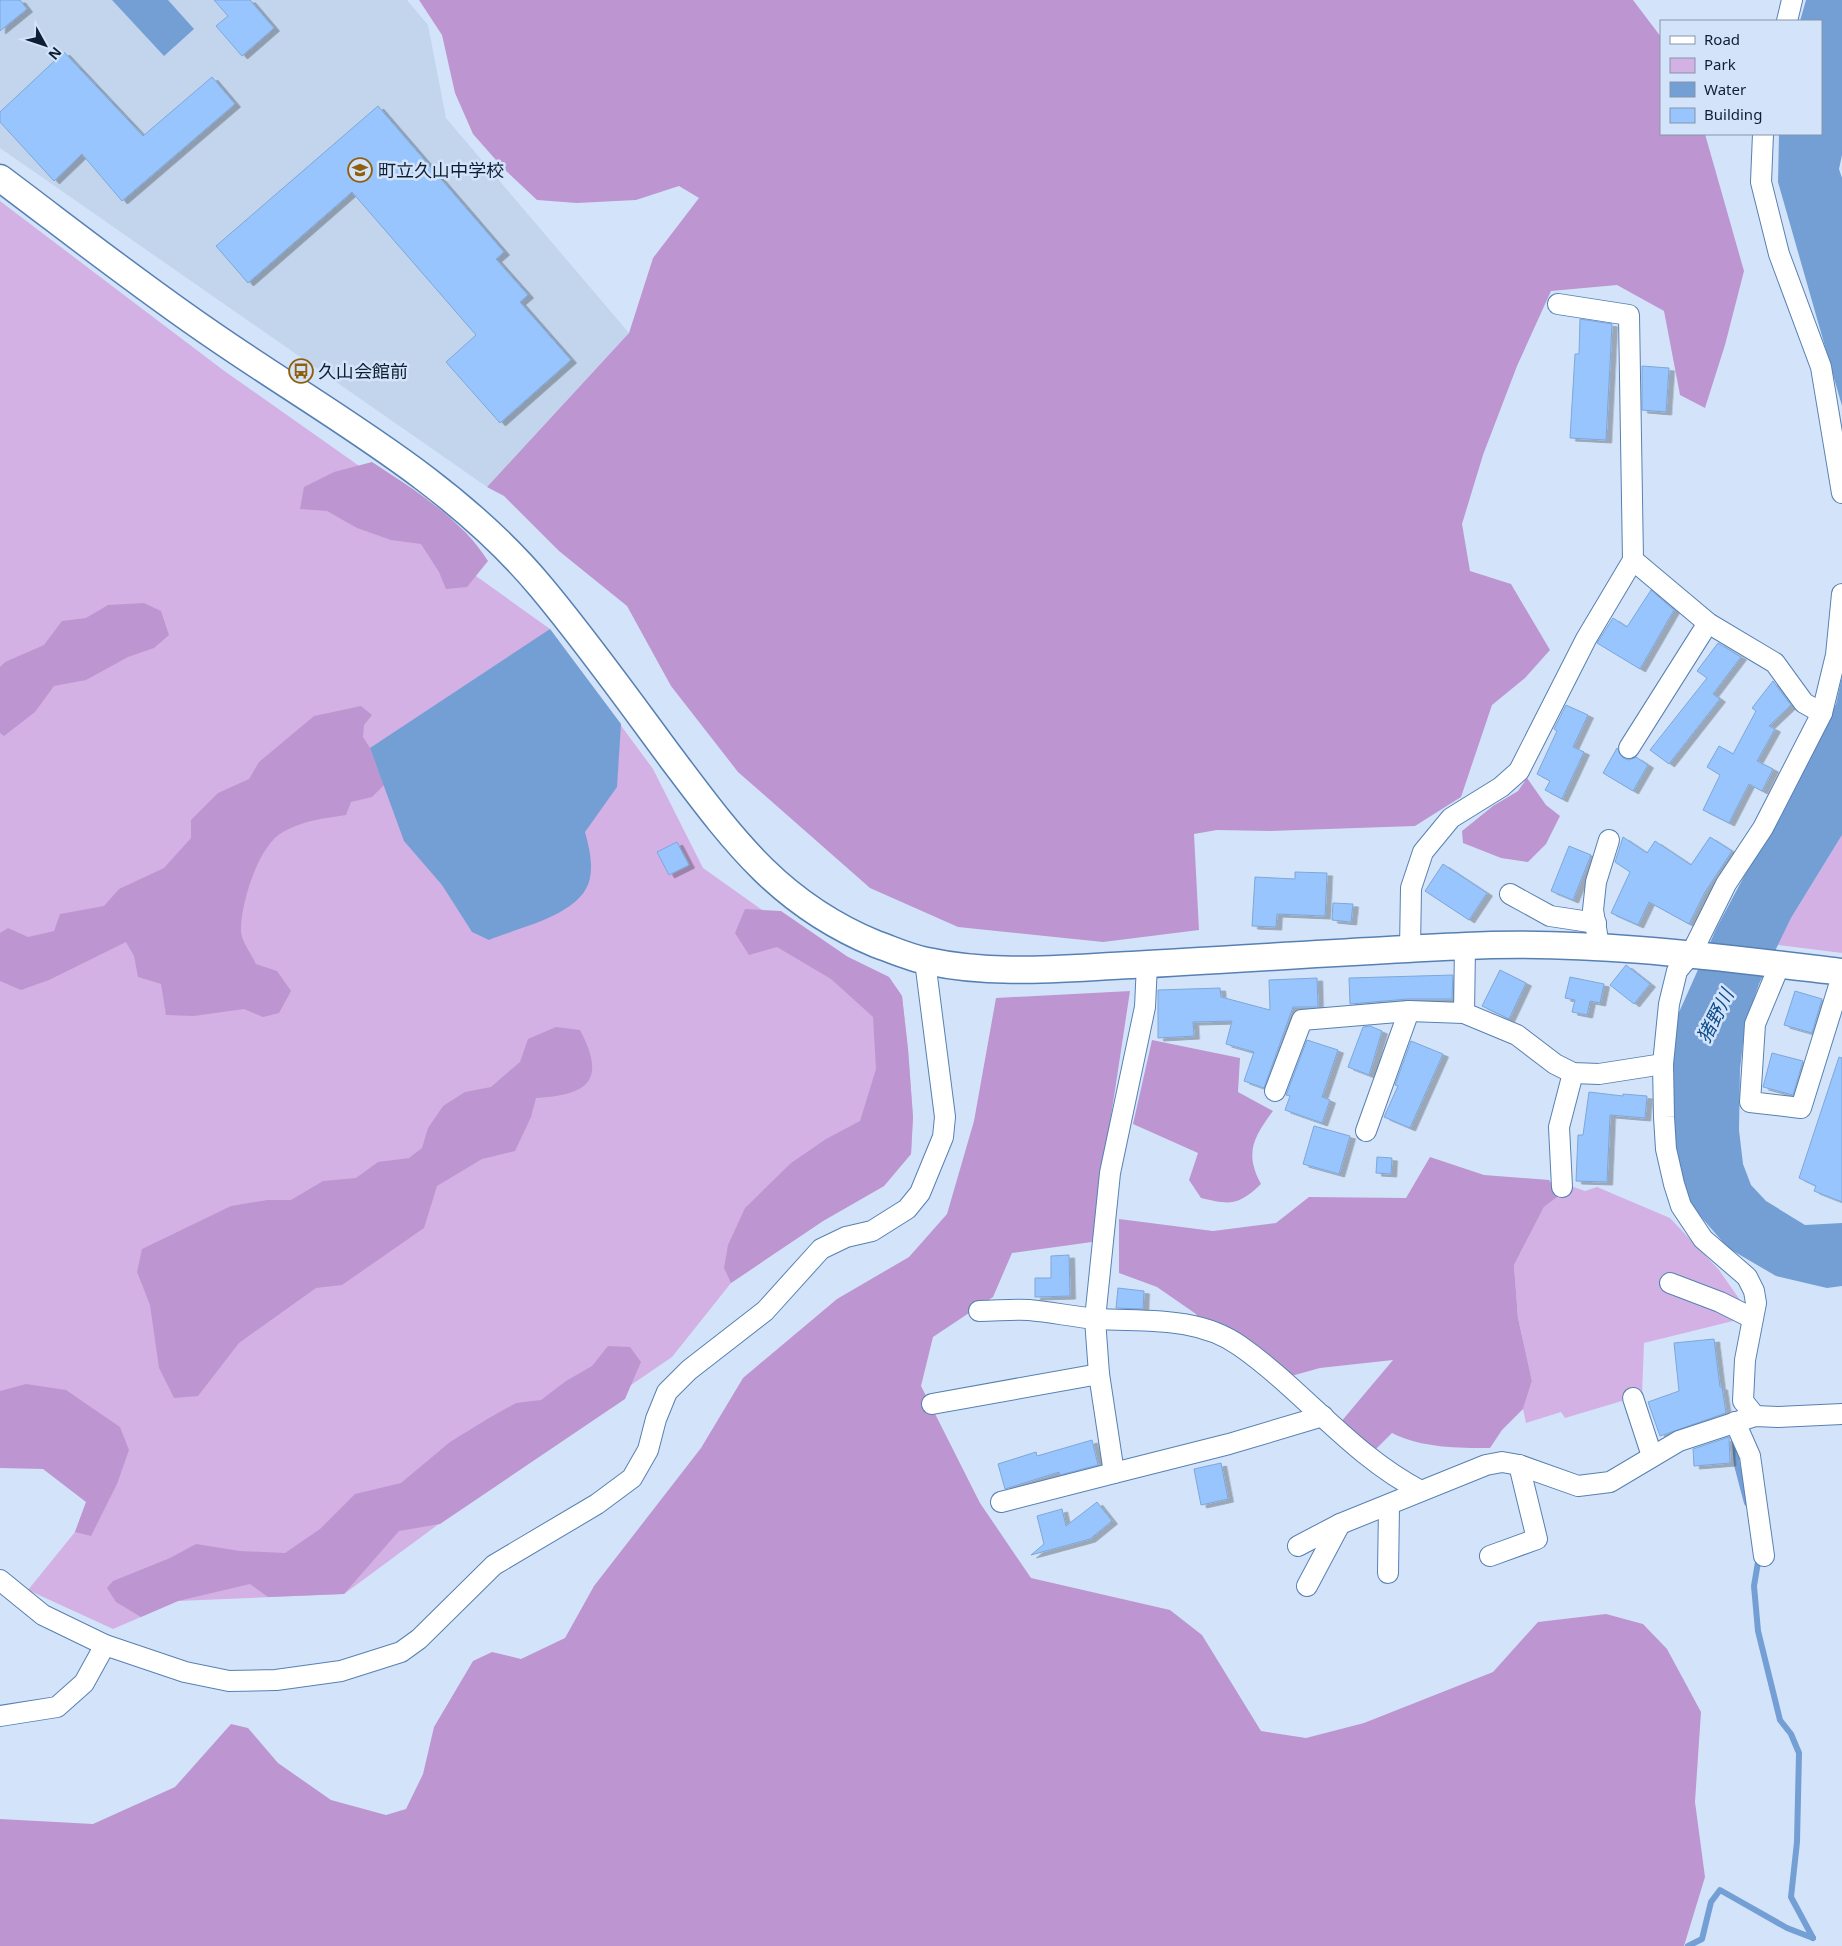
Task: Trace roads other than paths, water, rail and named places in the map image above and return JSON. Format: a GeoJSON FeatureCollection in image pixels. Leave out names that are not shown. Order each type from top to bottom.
{"type":"FeatureCollection","features":[{"type":"Feature","properties":{"kind":"street"},"geometry":{"type":"LineString","coordinates":[[1787,20],[1792,0]]}},
{"type":"Feature","properties":{"kind":"street"},"geometry":{"type":"LineString","coordinates":[[1763,135],[1761,182],[1779,254],[1821,367],[1842,494]]}},
{"type":"Feature","properties":{"kind":"street"},"geometry":{"type":"LineString","coordinates":[[0,178],[213,336],[420,475],[457,503],[511,552],[538,583],[750,858],[777,885],[817,915],[846,932],[924,961],[985,970],[1147,964],[1539,943],[1598,934]]}},
{"type":"Feature","properties":{"kind":"street"},"geometry":{"type":"LineString","coordinates":[[1410,949],[1411,888],[1423,852],[1451,818],[1501,787],[1519,771],[1586,639],[1633,560],[1628,315],[1558,304]]}},
{"type":"Feature","properties":{"kind":"street"},"geometry":{"type":"LineString","coordinates":[[1633,560],[1708,622],[1775,663],[1804,703],[1822,713]]}},
{"type":"Feature","properties":{"kind":"street"},"geometry":{"type":"LineString","coordinates":[[1755,1416],[1743,1401],[1745,1360],[1755,1297],[1747,1277],[1703,1239],[1682,1206],[1666,1149],[1664,1064],[1670,1004],[1677,971],[1691,954],[1726,884],[1763,828],[1822,713],[1836,655],[1842,594]]}},
{"type":"Feature","properties":{"kind":"street"},"geometry":{"type":"LineString","coordinates":[[1629,748],[1708,622]]}},
{"type":"Feature","properties":{"kind":"street"},"geometry":{"type":"LineString","coordinates":[[1598,934],[1593,910],[1596,882],[1609,840]]}},
{"type":"Feature","properties":{"kind":"street"},"geometry":{"type":"LineString","coordinates":[[1510,894],[1550,916],[1598,934],[1691,954],[1778,964],[1842,974],[1806,1100],[1802,1108],[1750,1102],[1755,1024],[1778,964]]}},
{"type":"Feature","properties":{"kind":"street"},"geometry":{"type":"LineString","coordinates":[[1464,1013],[1465,946]]}},
{"type":"Feature","properties":{"kind":"street"},"geometry":{"type":"LineString","coordinates":[[0,1580],[43,1615],[104,1645],[185,1672],[229,1681],[276,1680],[341,1671],[401,1652],[420,1639],[494,1565],[597,1504],[632,1478],[648,1450],[656,1419],[667,1392],[689,1370],[765,1311],[821,1248],[846,1237],[872,1231],[889,1222],[907,1209],[920,1193],[943,1137],[945,1117],[924,961]]}},
{"type":"Feature","properties":{"kind":"street"},"geometry":{"type":"LineString","coordinates":[[1114,1473],[1099,1374],[1095,1319],[1110,1173],[1145,1007],[1147,964]]}},
{"type":"Feature","properties":{"kind":"street"},"geometry":{"type":"LineString","coordinates":[[1275,1091],[1302,1020],[1409,1011],[1464,1013],[1518,1034],[1555,1064],[1573,1073],[1599,1074],[1664,1064]]}},
{"type":"Feature","properties":{"kind":"street"},"geometry":{"type":"LineString","coordinates":[[1366,1131],[1409,1011]]}},
{"type":"Feature","properties":{"kind":"street"},"geometry":{"type":"LineString","coordinates":[[1562,1187],[1559,1127],[1573,1073]]}},
{"type":"Feature","properties":{"kind":"street"},"geometry":{"type":"LineString","coordinates":[[1670,1282],[1720,1302],[1752,1318]]}},
{"type":"Feature","properties":{"kind":"street"},"geometry":{"type":"LineString","coordinates":[[979,1311],[1027,1310],[1095,1319],[1182,1323],[1214,1331],[1240,1345],[1363,1452],[1406,1484],[1421,1491]]}},
{"type":"Feature","properties":{"kind":"street"},"geometry":{"type":"LineString","coordinates":[[932,1404],[1099,1374]]}},
{"type":"Feature","properties":{"kind":"street"},"geometry":{"type":"LineString","coordinates":[[1633,1398],[1652,1456]]}},
{"type":"Feature","properties":{"kind":"street"},"geometry":{"type":"LineString","coordinates":[[1298,1546],[1340,1524],[1390,1506],[1421,1491],[1486,1466],[1502,1462],[1519,1465],[1578,1486],[1610,1482],[1679,1441],[1755,1416],[1778,1418],[1842,1414]]}},
{"type":"Feature","properties":{"kind":"street"},"geometry":{"type":"LineString","coordinates":[[1001,1502],[1229,1444],[1323,1416]]}},
{"type":"Feature","properties":{"kind":"street"},"geometry":{"type":"LineString","coordinates":[[1735,1422],[1750,1456],[1764,1556]]}},
{"type":"Feature","properties":{"kind":"street"},"geometry":{"type":"LineString","coordinates":[[1490,1556],[1537,1539],[1519,1465]]}},
{"type":"Feature","properties":{"kind":"street"},"geometry":{"type":"LineString","coordinates":[[1388,1572],[1390,1506]]}},
{"type":"Feature","properties":{"kind":"street"},"geometry":{"type":"LineString","coordinates":[[1308,1586],[1340,1524]]}},
{"type":"Feature","properties":{"kind":"street"},"geometry":{"type":"LineString","coordinates":[[0,1716],[57,1707],[84,1683],[104,1645]]}},
{"type":"Feature","properties":{"kind":"water"},"geometry":{"type":"Polygon","coordinates":[[[112,0],[168,0],[194,29],[164,56],[112,0]]]}},
{"type":"Feature","properties":{"kind":"water"},"geometry":{"type":"Polygon","coordinates":[[[1806,0],[1842,0],[1842,155],[1839,169],[1842,178],[1842,406],[1778,182],[1779,135],[1822,135],[1822,20],[1800,20],[1806,0]]]}},
{"type":"Feature","properties":{"kind":"water"},"geometry":{"type":"Polygon","coordinates":[[[550,629],[621,724],[617,787],[585,832],[591,867],[590,878],[585,891],[563,910],[548,918],[489,940],[472,932],[442,885],[404,841],[370,748],[550,629]]]}},
{"type":"Feature","properties":{"kind":"water","name":"猪野川"},"geometry":{"type":"Polygon","coordinates":[[[1842,676],[1842,835],[1791,918],[1759,984],[1745,1025],[1740,1069],[1739,1130],[1743,1164],[1751,1185],[1766,1201],[1805,1225],[1842,1223],[1842,1286],[1827,1288],[1776,1276],[1728,1248],[1683,1196],[1673,1140],[1672,1028],[1717,927],[1836,704],[1842,676]]]}},
{"type":"Feature","properties":{"kind":"waterway"},"geometry":{"type":"LineString","coordinates":[[1735,1443],[1737,1465],[1747,1503]]}},
{"type":"Feature","properties":{"kind":"waterway"},"geometry":{"type":"LineString","coordinates":[[1759,1556],[1754,1586],[1758,1631],[1780,1720],[1791,1734],[1799,1753],[1797,1842],[1791,1897],[1813,1938]]}},
{"type":"Feature","properties":{"kind":"waterway"},"geometry":{"type":"LineString","coordinates":[[1688,1946],[1702,1939],[1711,1902],[1720,1890],[1787,1928],[1813,1938]]}},
{"type":"Feature","properties":{"kind":"place","name":"町立久山中学校"},"geometry":{"type":"Point","coordinates":[360,170]}},
{"type":"Feature","properties":{"kind":"place","name":"久山会館前"},"geometry":{"type":"Point","coordinates":[301,371]}}]}
